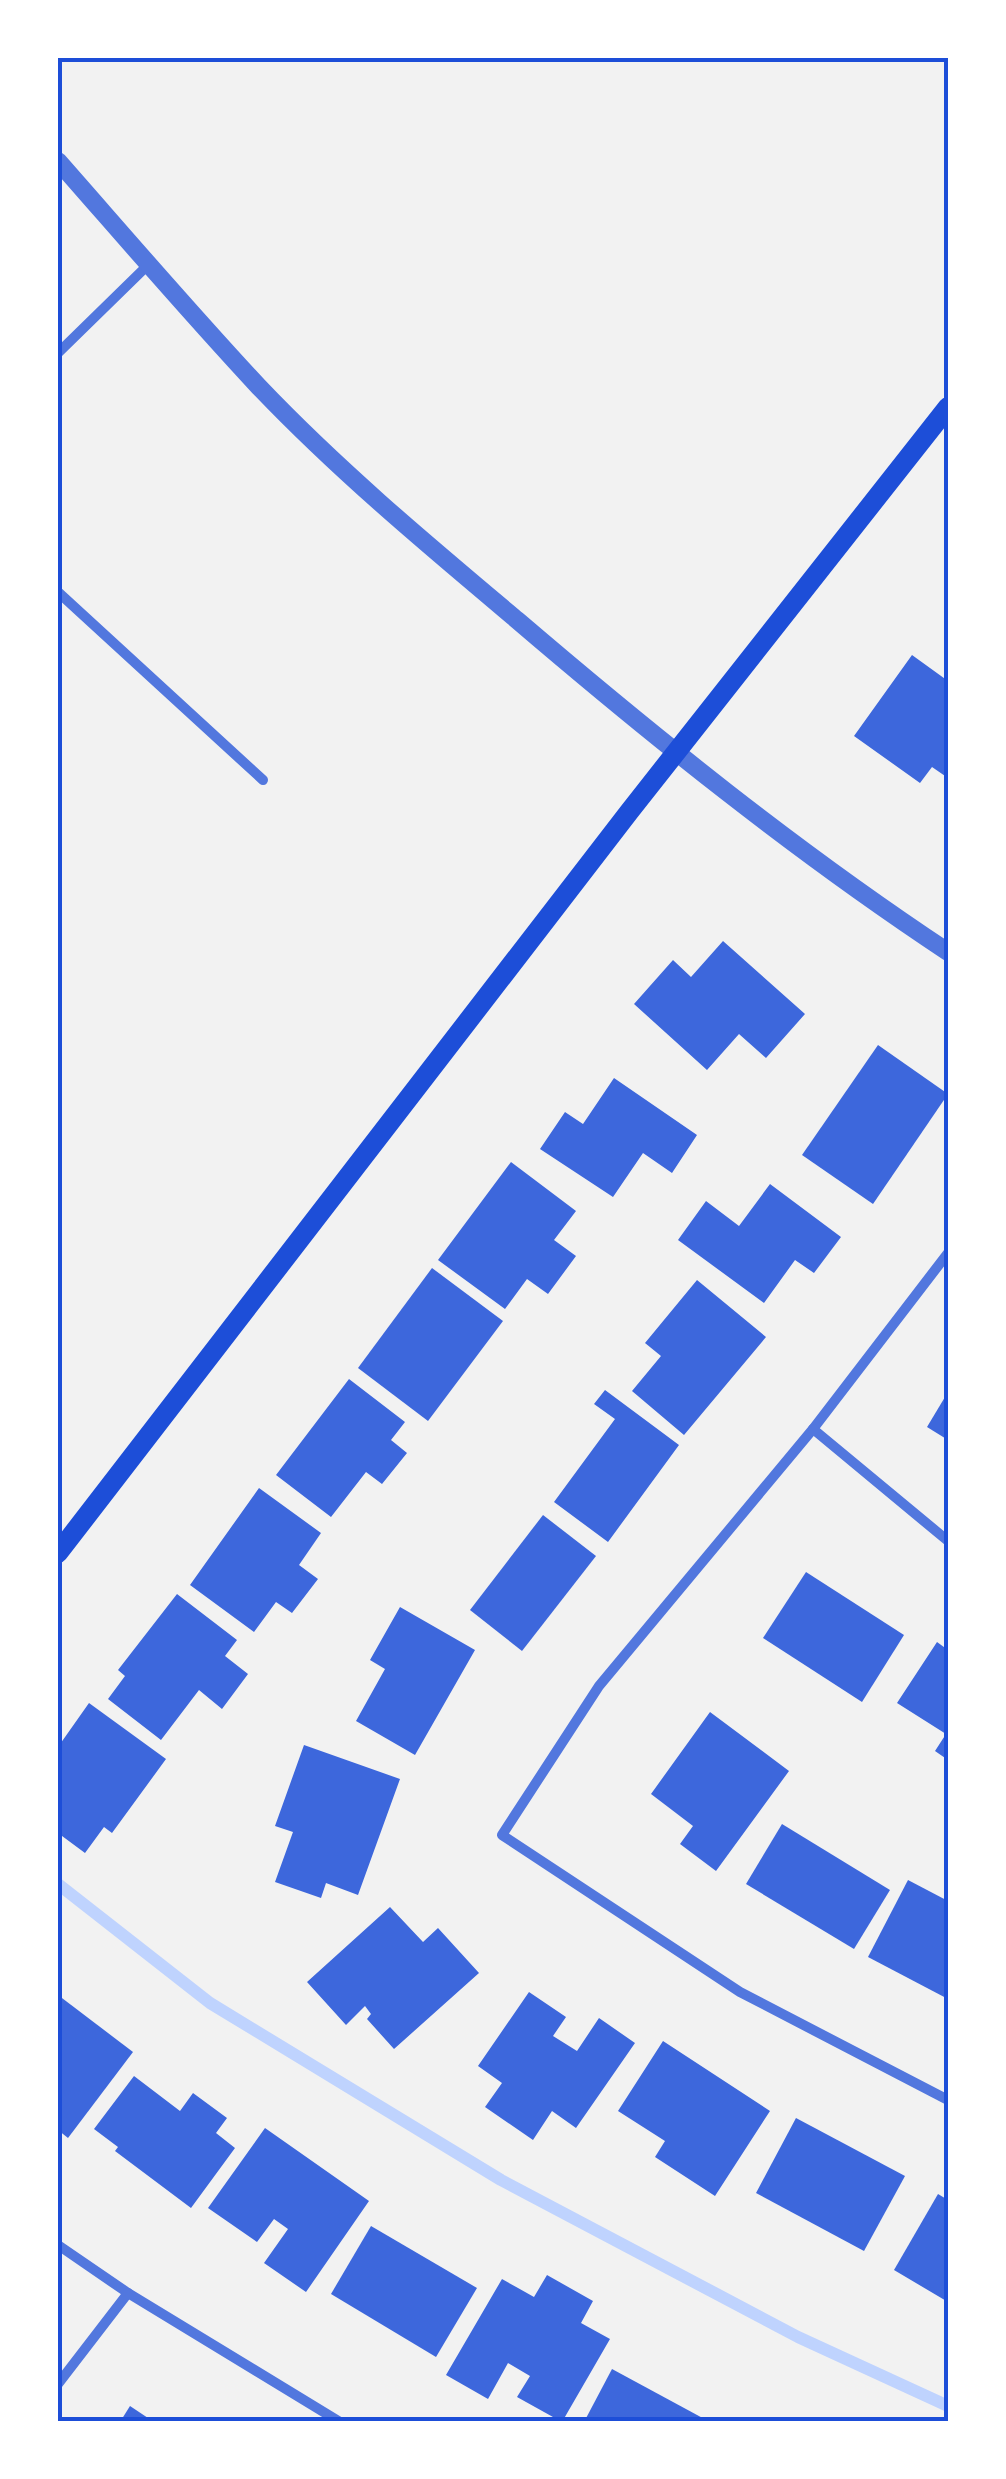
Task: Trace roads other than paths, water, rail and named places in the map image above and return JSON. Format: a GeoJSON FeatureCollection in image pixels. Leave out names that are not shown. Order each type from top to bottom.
{"type":"FeatureCollection","features":[{"type":"Feature","properties":{"kind":"main road"},"geometry":{"type":"LineString","coordinates":[[58,1554],[948,407]]}},
{"type":"Feature","properties":{"kind":"street"},"geometry":{"type":"LineString","coordinates":[[58,161],[261,389],[383,504],[603,693],[774,828],[948,952]]}},
{"type":"Feature","properties":{"kind":"street"},"geometry":{"type":"LineString","coordinates":[[58,353],[148,264]]}},
{"type":"Feature","properties":{"kind":"street"},"geometry":{"type":"LineString","coordinates":[[58,592],[263,780]]}},
{"type":"Feature","properties":{"kind":"street"},"geometry":{"type":"LineString","coordinates":[[948,1254],[813,1429],[599,1686],[502,1835],[740,1992],[948,2100]]}},
{"type":"Feature","properties":{"kind":"street"},"geometry":{"type":"LineString","coordinates":[[813,1429],[948,1541]]}},
{"type":"Feature","properties":{"kind":"street"},"geometry":{"type":"LineString","coordinates":[[58,2246],[340,2422]]}},
{"type":"Feature","properties":{"kind":"street"},"geometry":{"type":"LineString","coordinates":[[58,2384],[128,2293]]}},
{"type":"Feature","properties":{"kind":"waterway"},"geometry":{"type":"LineString","coordinates":[[58,1884],[210,2003],[501,2180],[798,2337],[948,2406]]}}]}
